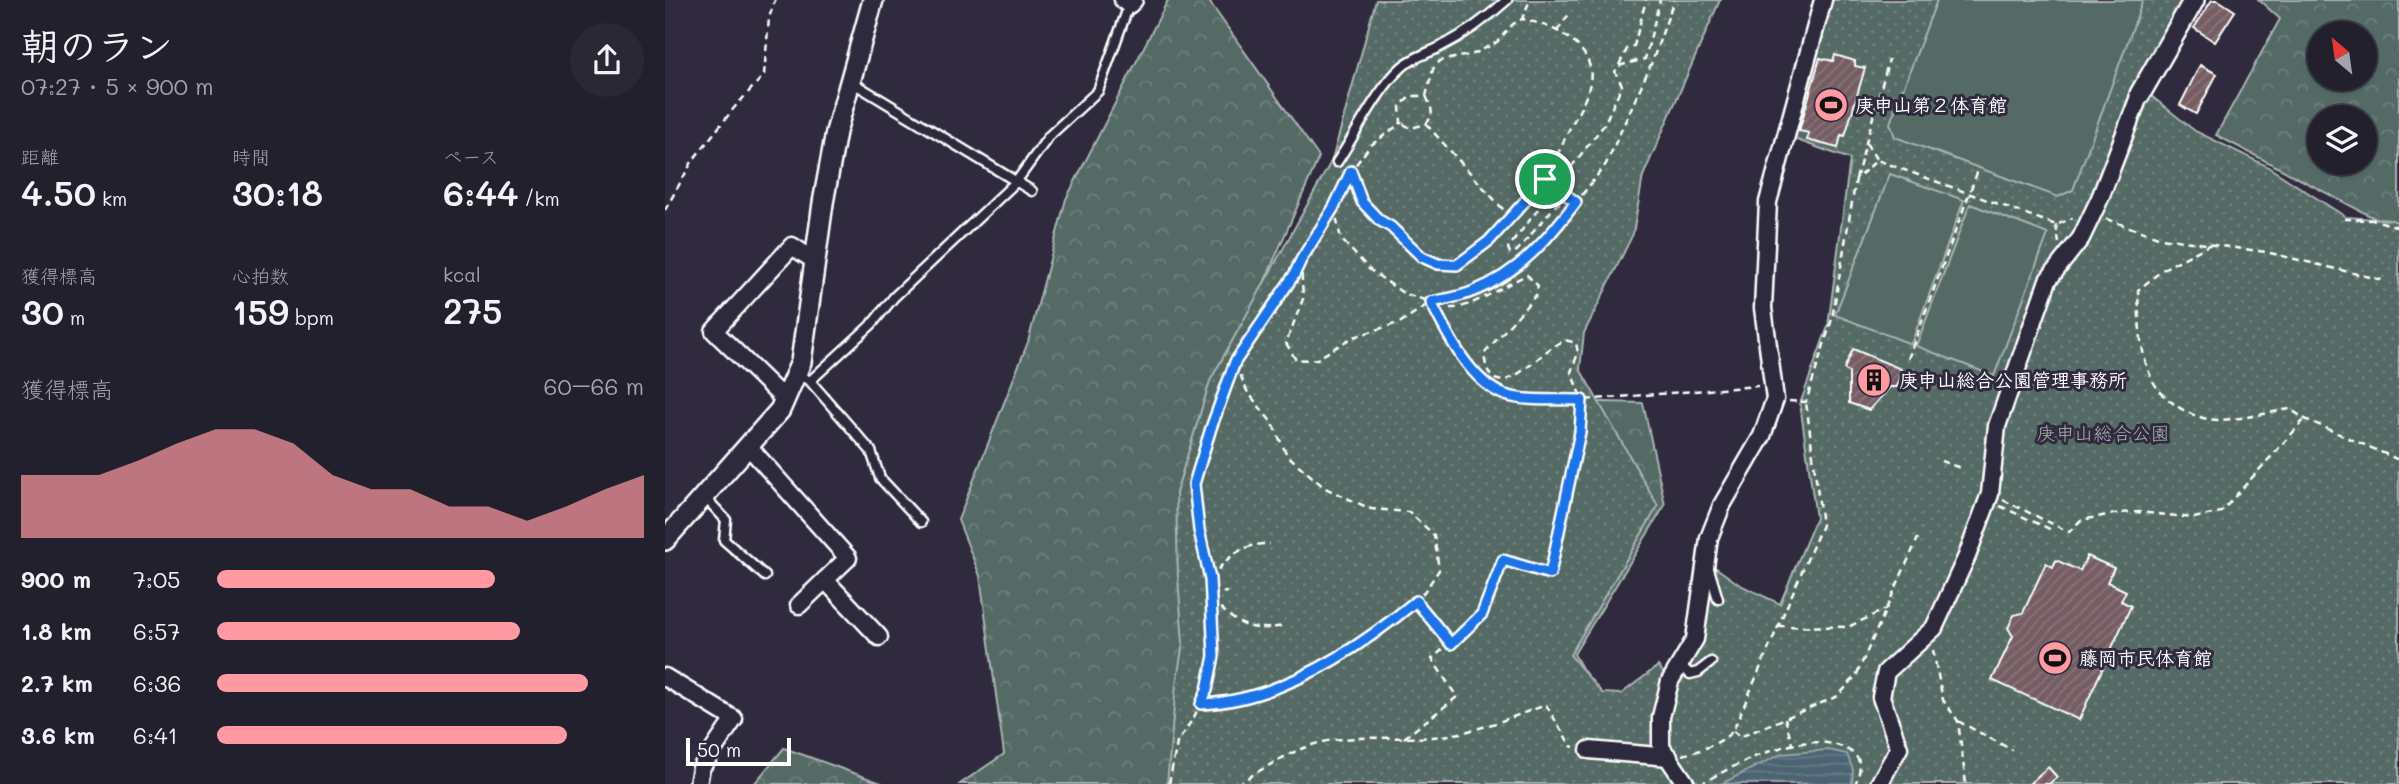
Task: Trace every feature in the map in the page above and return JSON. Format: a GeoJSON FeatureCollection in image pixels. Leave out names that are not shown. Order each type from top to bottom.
{"type":"FeatureCollection","features":[{"type":"Feature","properties":{"kind":"street"},"geometry":{"type":"LineString","coordinates":[[665,540],[780,410],[804,378],[801,362],[836,132],[873,0]]}},
{"type":"Feature","properties":{"kind":"street"},"geometry":{"type":"LineString","coordinates":[[1686,784],[1661,747],[1661,717],[1670,681],[1695,639],[1706,559],[1714,524],[1762,436],[1774,392],[1763,308],[1768,202],[1823,0]]}},
{"type":"Feature","properties":{"kind":"street"},"geometry":{"type":"LineString","coordinates":[[1879,784],[1899,748],[1881,697],[1887,672],[1934,628],[1967,556],[1990,494],[1997,426],[2048,280],[2081,238],[2094,212],[2140,94],[2195,0]]}},
{"type":"Feature","properties":{"kind":"street"},"geometry":{"type":"LineString","coordinates":[[785,400],[714,331],[792,246],[815,261]]}},
{"type":"Feature","properties":{"kind":"street"},"geometry":{"type":"LineString","coordinates":[[748,446],[848,558],[799,605]]}},
{"type":"Feature","properties":{"kind":"street"},"geometry":{"type":"LineString","coordinates":[[825,580],[879,637]]}},
{"type":"Feature","properties":{"kind":"street"},"geometry":{"type":"LineString","coordinates":[[665,677],[734,719],[701,768],[698,784]]}},
{"type":"Feature","properties":{"kind":"street"},"geometry":{"type":"LineString","coordinates":[[1590,750],[1669,757]]}},
{"type":"Feature","properties":{"kind":"lane"},"geometry":{"type":"LineString","coordinates":[[1337,162],[1388,82],[1403,66],[1477,27],[1507,0]]}},
{"type":"Feature","properties":{"kind":"lane"},"geometry":{"type":"LineString","coordinates":[[921,522],[880,478],[871,451],[804,378],[872,324],[894,297],[1016,182],[1049,136],[1098,91],[1129,2]]}},
{"type":"Feature","properties":{"kind":"lane"},"geometry":{"type":"LineString","coordinates":[[851,81],[1032,191]]}},
{"type":"Feature","properties":{"kind":"lane"},"geometry":{"type":"LineString","coordinates":[[704,496],[726,520],[724,540],[765,576]]}},
{"type":"Feature","properties":{"kind":"lane"},"geometry":{"type":"LineString","coordinates":[[1706,559],[1719,599]]}},
{"type":"Feature","properties":{"kind":"lane"},"geometry":{"type":"LineString","coordinates":[[1680,665],[1690,674],[1698,672],[1711,662]]}},
{"type":"Feature","properties":{"kind":"path"},"geometry":{"type":"LineString","coordinates":[[665,211],[693,160],[764,75],[769,18],[775,0]]}},
{"type":"Feature","properties":{"kind":"path"},"geometry":{"type":"LineString","coordinates":[[1401,123],[1412,128],[1426,124],[1432,116],[1426,96],[1433,69],[1440,61],[1474,54],[1497,42],[1513,24],[1522,19],[1530,0]]}},
{"type":"Feature","properties":{"kind":"path"},"geometry":{"type":"LineString","coordinates":[[1571,208],[1560,203],[1556,205],[1517,251],[1510,253],[1508,248],[1604,125],[1622,85],[1615,72],[1627,49],[1634,46],[1646,0]]}},
{"type":"Feature","properties":{"kind":"path"},"geometry":{"type":"LineString","coordinates":[[1618,66],[1645,59],[1660,0]]}},
{"type":"Feature","properties":{"kind":"path"},"geometry":{"type":"LineString","coordinates":[[1301,260],[1303,299],[1286,343],[1296,360],[1317,359],[1351,338],[1401,322],[1434,301],[1474,292],[1521,265],[1554,231],[1606,164],[1652,62],[1674,0]]}},
{"type":"Feature","properties":{"kind":"path"},"geometry":{"type":"LineString","coordinates":[[1557,31],[1570,13]]}},
{"type":"Feature","properties":{"kind":"path"},"geometry":{"type":"LineString","coordinates":[[1351,171],[1362,202],[1422,257],[1438,264],[1457,265],[1489,241],[1545,179],[1587,95],[1590,76],[1588,61],[1576,45],[1547,25],[1522,19]]}},
{"type":"Feature","properties":{"kind":"path"},"geometry":{"type":"LineString","coordinates":[[1669,757],[1703,749],[1723,740],[1733,731],[1822,524],[1806,402],[1832,318],[1856,179],[1889,59]]}},
{"type":"Feature","properties":{"kind":"path"},"geometry":{"type":"LineString","coordinates":[[1401,123],[1400,106],[1411,96],[1426,96]]}},
{"type":"Feature","properties":{"kind":"path"},"geometry":{"type":"LineString","coordinates":[[1169,784],[1177,743],[1207,690],[1214,656],[1210,579],[1199,530],[1194,484],[1211,428],[1235,362],[1294,275],[1334,207],[1351,171],[1370,146],[1401,123]]}},
{"type":"Feature","properties":{"kind":"path"},"geometry":{"type":"LineString","coordinates":[[1426,124],[1511,218]]}},
{"type":"Feature","properties":{"kind":"path"},"geometry":{"type":"LineString","coordinates":[[1866,143],[1877,160],[2056,225],[2094,212],[2161,238],[2266,252],[2382,280]]}},
{"type":"Feature","properties":{"kind":"path"},"geometry":{"type":"LineString","coordinates":[[1856,179],[1877,160]]}},
{"type":"Feature","properties":{"kind":"path"},"geometry":{"type":"LineString","coordinates":[[1908,359],[1978,170]]}},
{"type":"Feature","properties":{"kind":"path"},"geometry":{"type":"LineString","coordinates":[[1545,179],[1576,202]]}},
{"type":"Feature","properties":{"kind":"path"},"geometry":{"type":"LineString","coordinates":[[1334,207],[1341,239],[1370,270],[1403,293],[1450,308],[1470,303],[1510,281],[1527,275],[1538,286],[1536,295],[1484,354],[1485,368],[1496,379],[1509,380],[1565,340],[1576,343],[1578,353],[1571,372],[1582,400],[1577,445],[1550,574],[1503,560],[1482,614],[1432,659],[1457,697],[1404,738]]}},
{"type":"Feature","properties":{"kind":"path"},"geometry":{"type":"LineString","coordinates":[[2344,219],[2374,220],[2399,227]]}},
{"type":"Feature","properties":{"kind":"path"},"geometry":{"type":"LineString","coordinates":[[2211,244],[2165,268],[2138,290],[2144,350],[2153,382],[2177,408],[2196,416],[2218,420],[2290,409],[2305,419],[2399,460]]}},
{"type":"Feature","properties":{"kind":"path"},"geometry":{"type":"LineString","coordinates":[[1434,301],[1454,348],[1485,382],[1505,395],[1582,400],[1774,392],[1806,402]]}},
{"type":"Feature","properties":{"kind":"path"},"geometry":{"type":"LineString","coordinates":[[1201,704],[1223,703],[1269,689],[1322,668],[1377,634],[1416,601],[1439,570],[1434,535],[1409,512],[1371,509],[1325,488],[1287,455],[1272,423],[1247,390],[1235,362]]}},
{"type":"Feature","properties":{"kind":"path"},"geometry":{"type":"LineString","coordinates":[[1990,494],[2069,531],[2081,520],[2119,513],[2139,512],[2194,519],[2221,512],[2305,419]]}},
{"type":"Feature","properties":{"kind":"path"},"geometry":{"type":"LineString","coordinates":[[1941,461],[1963,468]]}},
{"type":"Feature","properties":{"kind":"path"},"geometry":{"type":"LineString","coordinates":[[2005,509],[2054,531]]}},
{"type":"Feature","properties":{"kind":"path"},"geometry":{"type":"LineString","coordinates":[[1733,731],[1740,737],[1838,696],[1856,676],[1918,538]]}},
{"type":"Feature","properties":{"kind":"path"},"geometry":{"type":"LineString","coordinates":[[1210,579],[1227,558],[1242,548],[1270,544]]}},
{"type":"Feature","properties":{"kind":"path"},"geometry":{"type":"LineString","coordinates":[[1211,596],[1227,592]]}},
{"type":"Feature","properties":{"kind":"path"},"geometry":{"type":"LineString","coordinates":[[1211,596],[1227,615],[1241,625],[1258,629],[1282,626]]}},
{"type":"Feature","properties":{"kind":"path"},"geometry":{"type":"LineString","coordinates":[[1416,601],[1451,644]]}},
{"type":"Feature","properties":{"kind":"path"},"geometry":{"type":"LineString","coordinates":[[1779,626],[1848,626],[1886,609]]}},
{"type":"Feature","properties":{"kind":"path"},"geometry":{"type":"LineString","coordinates":[[1930,632],[1943,700],[1958,721],[2012,750]]}},
{"type":"Feature","properties":{"kind":"path"},"geometry":{"type":"LineString","coordinates":[[1237,784],[1311,745],[1462,733],[1488,727],[1546,705],[1571,746],[1590,750]]}},
{"type":"Feature","properties":{"kind":"path"},"geometry":{"type":"LineString","coordinates":[[1785,718],[1792,744]]}},
{"type":"Feature","properties":{"kind":"path"},"geometry":{"type":"LineString","coordinates":[[1958,721],[1966,784]]}},
{"type":"Feature","properties":{"kind":"path"},"geometry":{"type":"LineString","coordinates":[[1700,784],[1738,765],[1792,744],[1822,741],[1856,754],[1860,764],[1855,784]]}},
{"type":"Feature","properties":{"kind":"green space"},"geometry":{"type":"Polygon","coordinates":[[[1168,0],[1208,0],[1319,157],[1208,411],[1483,399],[1643,403],[1665,505],[1574,654],[1622,740],[1639,784],[960,784],[1004,754],[980,576],[958,520],[1028,342],[1066,199],[1168,0]]]}},
{"type":"Feature","properties":{"kind":"green space","name":"庚申山総合公園"},"geometry":{"type":"Polygon","coordinates":[[[1376,0],[1720,0],[1643,176],[1633,234],[1584,333],[1580,369],[1658,506],[1570,655],[1602,693],[1621,694],[1658,666],[1666,676],[1699,645],[1712,565],[1740,585],[1780,604],[1816,518],[1800,404],[1828,326],[1850,159],[1794,139],[1827,0],[2189,0],[2140,87],[2195,131],[2265,165],[2346,217],[2392,220],[2399,223],[2399,784],[1167,784],[1176,685],[1183,643],[1176,493],[1210,381],[1332,160],[1376,0]]]}},
{"type":"Feature","properties":{"kind":"green space"},"geometry":{"type":"Polygon","coordinates":[[[1937,0],[2143,0],[2073,190],[2058,197],[1895,137],[1890,123],[1937,0]]]}},
{"type":"Feature","properties":{"kind":"green space"},"geometry":{"type":"Polygon","coordinates":[[[2259,0],[2399,0],[2399,231],[2216,135],[2280,19],[2259,0]]]}},
{"type":"Feature","properties":{"kind":"green space"},"geometry":{"type":"Polygon","coordinates":[[[1890,174],[1964,200],[1911,344],[1835,315],[1890,174]]]}},
{"type":"Feature","properties":{"kind":"green space"},"geometry":{"type":"Polygon","coordinates":[[[1970,204],[2048,234],[1994,376],[1916,346],[1970,204]]]}},
{"type":"Feature","properties":{"kind":"green space"},"geometry":{"type":"Polygon","coordinates":[[[784,748],[884,784],[754,784],[784,748]]]}},
{"type":"Feature","properties":{"kind":"water"},"geometry":{"type":"Polygon","coordinates":[[[1828,750],[1847,754],[1853,770],[1852,784],[1721,784],[1781,754],[1828,750]]]}},
{"type":"Feature","properties":{"kind":"building"},"geometry":{"type":"Polygon","coordinates":[[[2212,0],[2218,0],[2235,11],[2215,42],[2194,28],[2212,0]]]}},
{"type":"Feature","properties":{"kind":"building","name":"庚申山第２体育館"},"geometry":{"type":"Polygon","coordinates":[[[1835,55],[1855,61],[1855,66],[1865,68],[1845,136],[1841,135],[1838,148],[1807,140],[1809,133],[1799,131],[1820,58],[1833,61],[1835,55]]]}},
{"type":"Feature","properties":{"kind":"building"},"geometry":{"type":"Polygon","coordinates":[[[2200,65],[2217,74],[2196,114],[2180,105],[2200,65]]]}},
{"type":"Feature","properties":{"kind":"building","name":"庚申山総合公園管理事務所"},"geometry":{"type":"Polygon","coordinates":[[[1853,349],[1901,369],[1897,387],[1890,387],[1869,410],[1849,403],[1849,373],[1844,369],[1853,349]]]}},
{"type":"Feature","properties":{"kind":"building","name":"藤岡市民体育館"},"geometry":{"type":"Polygon","coordinates":[[[2087,556],[2114,568],[2107,582],[2126,591],[2121,601],[2131,606],[2079,720],[1992,680],[2013,636],[2008,628],[2014,615],[2023,613],[2046,563],[2053,567],[2056,560],[2080,571],[2087,556]]]}},
{"type":"Feature","properties":{"kind":"building"},"geometry":{"type":"Polygon","coordinates":[[[2048,767],[2057,777],[2049,784],[2029,784],[2048,767]]]}},
{"type":"Feature","properties":{"kind":"place","name":"庚申山第２体育館"},"geometry":{"type":"Point","coordinates":[1831,105]}},
{"type":"Feature","properties":{"kind":"place","name":"庚申山総合公園管理事務所"},"geometry":{"type":"Point","coordinates":[1874,380]}},
{"type":"Feature","properties":{"kind":"place","name":"藤岡市民体育館"},"geometry":{"type":"Point","coordinates":[2055,658]}},
{"type":"Feature","properties":{"kind":"route"},"geometry":{"type":"LineString","coordinates":[[1351,171],[1362,202],[1379,220],[1391,227],[1422,257],[1438,264],[1457,265],[1489,241],[1545,179],[1576,202],[1554,231],[1521,265],[1474,292],[1431,302],[1454,348],[1485,382],[1505,395],[1582,400],[1580,432],[1550,574],[1503,560],[1482,614],[1451,644],[1416,601],[1377,634],[1322,668],[1269,689],[1223,703],[1201,704],[1207,690],[1214,656],[1210,579],[1199,530],[1194,484],[1235,362],[1294,275],[1334,207],[1351,171]]}}]}
